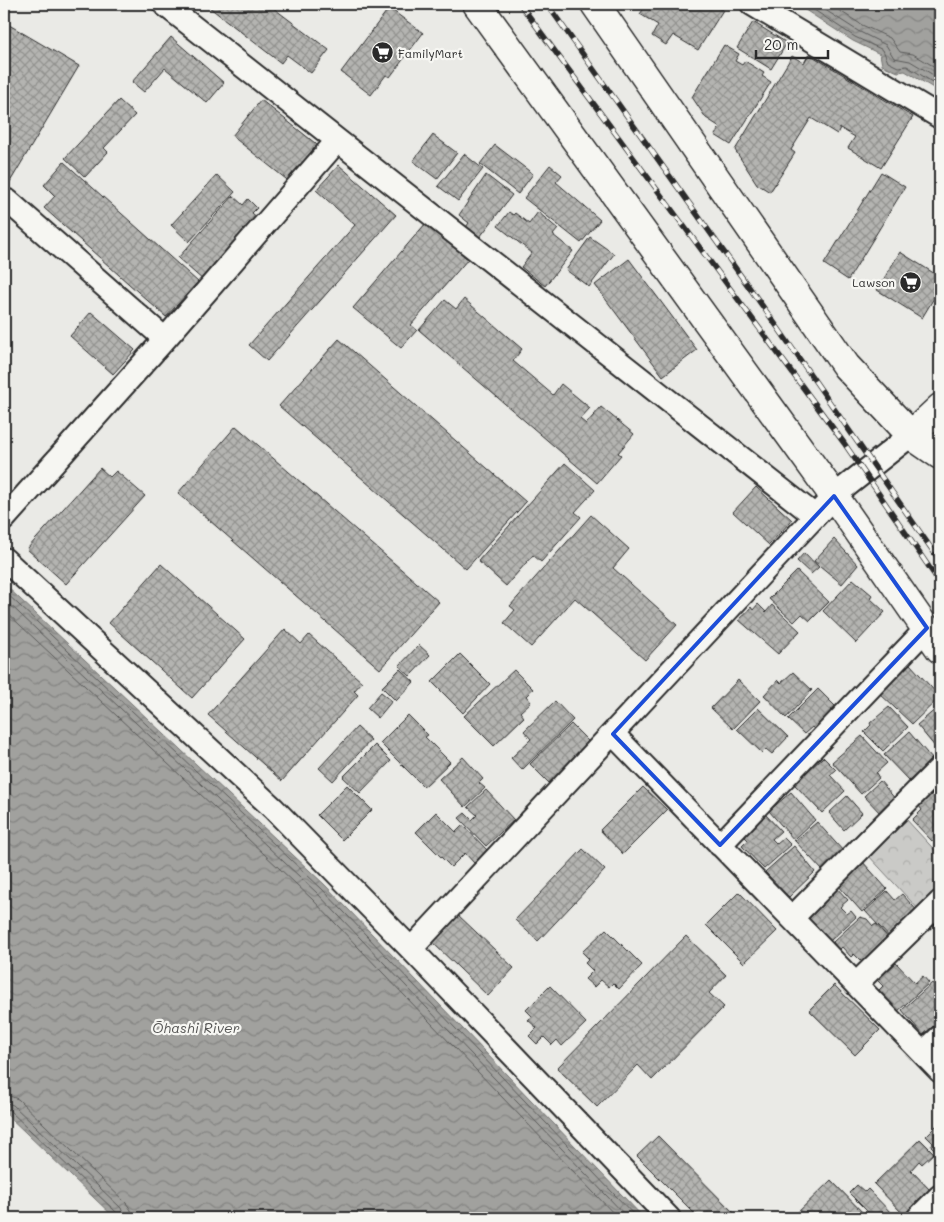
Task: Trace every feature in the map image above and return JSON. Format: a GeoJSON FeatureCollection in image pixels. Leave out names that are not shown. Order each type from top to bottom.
{"type":"FeatureCollection","features":[{"type":"Feature","properties":{"kind":"street"},"geometry":{"type":"LineString","coordinates":[[164,4],[815,516]]}},
{"type":"Feature","properties":{"kind":"street"},"geometry":{"type":"LineString","coordinates":[[477,4],[834,496],[933,639],[720,845]]}},
{"type":"Feature","properties":{"kind":"street"},"geometry":{"type":"LineString","coordinates":[[595,4],[846,366],[911,435],[940,455]]}},
{"type":"Feature","properties":{"kind":"street"},"geometry":{"type":"LineString","coordinates":[[752,4],[940,117]]}},
{"type":"Feature","properties":{"kind":"street"},"geometry":{"type":"LineString","coordinates":[[4,518],[166,339],[337,141]]}},
{"type":"Feature","properties":{"kind":"street"},"geometry":{"type":"LineString","coordinates":[[8,201],[166,339]]}},
{"type":"Feature","properties":{"kind":"street"},"geometry":{"type":"LineString","coordinates":[[412,949],[834,496],[911,435],[940,408]]}},
{"type":"Feature","properties":{"kind":"street"},"geometry":{"type":"LineString","coordinates":[[4,559],[272,808],[412,949],[669,1218]]}},
{"type":"Feature","properties":{"kind":"street"},"geometry":{"type":"LineString","coordinates":[[613,734],[940,1071]]}},
{"type":"Feature","properties":{"kind":"street"},"geometry":{"type":"LineString","coordinates":[[792,918],[940,768]]}},
{"type":"Feature","properties":{"kind":"street"},"geometry":{"type":"LineString","coordinates":[[856,984],[940,902]]}},
{"type":"Feature","properties":{"kind":"street"},"geometry":{"type":"LineString","coordinates":[[923,1053],[940,1037]]}},
{"type":"Feature","properties":{"kind":"street"},"geometry":{"type":"LineString","coordinates":[[918,1218],[940,1196]]}},
{"type":"Feature","properties":{"kind":"highlighted area"},"geometry":{"type":"Polygon","coordinates":[[[834,496],[927,628],[720,845],[613,734],[834,496]]]}},
{"type":"Feature","properties":{"kind":"green space"},"geometry":{"type":"Polygon","coordinates":[[[905,818],[940,856],[940,893],[921,912],[867,854],[905,818]]]}},
{"type":"Feature","properties":{"kind":"water"},"geometry":{"type":"Polygon","coordinates":[[[796,4],[940,5],[940,92],[905,71],[898,72],[882,65],[880,54],[853,41],[796,4]]]}},
{"type":"Feature","properties":{"kind":"water","name":"Ōhashi River"},"geometry":{"type":"Polygon","coordinates":[[[4,584],[325,885],[644,1218],[115,1218],[4,1112],[4,584]]]}},
{"type":"Feature","properties":{"kind":"building"},"geometry":{"type":"Polygon","coordinates":[[[205,4],[268,4],[329,50],[311,73],[287,55],[281,63],[205,4]]]}},
{"type":"Feature","properties":{"kind":"building"},"geometry":{"type":"Polygon","coordinates":[[[647,4],[713,4],[723,10],[698,50],[673,35],[666,45],[652,36],[658,25],[640,14],[647,4]]]}},
{"type":"Feature","properties":{"kind":"building","name":"FamilyMart"},"geometry":{"type":"Polygon","coordinates":[[[389,8],[423,33],[390,77],[386,75],[371,95],[341,72],[389,8]]]}},
{"type":"Feature","properties":{"kind":"building"},"geometry":{"type":"Polygon","coordinates":[[[4,22],[79,66],[4,192],[4,22]]]}},
{"type":"Feature","properties":{"kind":"building"},"geometry":{"type":"Polygon","coordinates":[[[753,22],[787,43],[771,69],[737,48],[753,22]]]}},
{"type":"Feature","properties":{"kind":"building"},"geometry":{"type":"Polygon","coordinates":[[[171,37],[224,83],[207,103],[165,68],[144,92],[132,82],[171,37]]]}},
{"type":"Feature","properties":{"kind":"building"},"geometry":{"type":"Polygon","coordinates":[[[724,45],[739,54],[735,61],[742,65],[745,61],[764,73],[762,76],[771,82],[731,145],[715,135],[720,127],[706,118],[692,97],[724,45]]]}},
{"type":"Feature","properties":{"kind":"building"},"geometry":{"type":"Polygon","coordinates":[[[809,54],[913,117],[881,168],[848,148],[855,137],[840,128],[837,134],[811,118],[791,150],[795,153],[770,192],[757,184],[735,150],[792,56],[804,63],[809,54]]]}},
{"type":"Feature","properties":{"kind":"building"},"geometry":{"type":"Polygon","coordinates":[[[119,100],[135,115],[104,148],[108,152],[85,177],[65,158],[119,100]]]}},
{"type":"Feature","properties":{"kind":"building"},"geometry":{"type":"Polygon","coordinates":[[[261,100],[320,147],[291,183],[232,136],[261,100]]]}},
{"type":"Feature","properties":{"kind":"building"},"geometry":{"type":"Polygon","coordinates":[[[433,135],[457,153],[437,179],[413,161],[433,135]]]}},
{"type":"Feature","properties":{"kind":"building"},"geometry":{"type":"Polygon","coordinates":[[[495,145],[533,174],[518,194],[480,164],[495,145]]]}},
{"type":"Feature","properties":{"kind":"building"},"geometry":{"type":"Polygon","coordinates":[[[464,154],[483,169],[458,201],[438,186],[464,154]]]}},
{"type":"Feature","properties":{"kind":"building"},"geometry":{"type":"Polygon","coordinates":[[[64,162],[198,282],[166,317],[44,208],[55,196],[44,185],[64,162]]]}},
{"type":"Feature","properties":{"kind":"building"},"geometry":{"type":"Polygon","coordinates":[[[339,165],[396,215],[267,361],[249,345],[355,225],[316,190],[339,165]]]}},
{"type":"Feature","properties":{"kind":"building"},"geometry":{"type":"Polygon","coordinates":[[[550,165],[562,175],[556,182],[600,220],[581,243],[524,198],[550,165]]]}},
{"type":"Feature","properties":{"kind":"building"},"geometry":{"type":"Polygon","coordinates":[[[881,172],[905,187],[848,280],[824,264],[881,172]]]}},
{"type":"Feature","properties":{"kind":"building"},"geometry":{"type":"Polygon","coordinates":[[[217,175],[235,192],[189,242],[171,225],[217,175]]]}},
{"type":"Feature","properties":{"kind":"building"},"geometry":{"type":"Polygon","coordinates":[[[486,175],[512,195],[480,237],[466,227],[469,223],[459,215],[486,175]]]}},
{"type":"Feature","properties":{"kind":"building"},"geometry":{"type":"Polygon","coordinates":[[[233,196],[243,205],[248,199],[257,208],[252,213],[259,219],[204,281],[178,258],[233,196]]]}},
{"type":"Feature","properties":{"kind":"building"},"geometry":{"type":"Polygon","coordinates":[[[509,212],[513,215],[515,213],[529,224],[538,212],[558,229],[553,235],[573,251],[545,286],[521,267],[532,253],[498,226],[509,212]]]}},
{"type":"Feature","properties":{"kind":"building"},"geometry":{"type":"Polygon","coordinates":[[[426,223],[468,259],[411,325],[417,330],[401,348],[353,308],[426,223]]]}},
{"type":"Feature","properties":{"kind":"building"},"geometry":{"type":"Polygon","coordinates":[[[590,237],[614,254],[589,287],[566,270],[590,237]]]}},
{"type":"Feature","properties":{"kind":"building","name":"Lawson"},"geometry":{"type":"Polygon","coordinates":[[[900,252],[940,277],[940,288],[922,318],[877,290],[900,252]]]}},
{"type":"Feature","properties":{"kind":"building"},"geometry":{"type":"Polygon","coordinates":[[[629,259],[697,350],[663,376],[595,285],[629,259]]]}},
{"type":"Feature","properties":{"kind":"building"},"geometry":{"type":"Polygon","coordinates":[[[464,299],[522,349],[513,361],[553,395],[561,384],[590,408],[580,419],[586,424],[601,407],[634,434],[618,453],[621,455],[597,483],[419,330],[445,300],[456,309],[464,299]]]}},
{"type":"Feature","properties":{"kind":"building"},"geometry":{"type":"Polygon","coordinates":[[[91,312],[135,350],[113,374],[70,336],[91,312]]]}},
{"type":"Feature","properties":{"kind":"building"},"geometry":{"type":"Polygon","coordinates":[[[339,339],[526,502],[466,569],[279,406],[339,339]]]}},
{"type":"Feature","properties":{"kind":"building"},"geometry":{"type":"Polygon","coordinates":[[[236,426],[439,602],[380,669],[178,493],[236,426]]]}},
{"type":"Feature","properties":{"kind":"building"},"geometry":{"type":"Polygon","coordinates":[[[565,463],[595,490],[575,512],[581,517],[541,562],[533,555],[506,586],[478,561],[565,463]]]}},
{"type":"Feature","properties":{"kind":"building"},"geometry":{"type":"Polygon","coordinates":[[[100,468],[110,477],[116,471],[145,496],[66,584],[27,549],[100,468]]]}},
{"type":"Feature","properties":{"kind":"building"},"geometry":{"type":"Polygon","coordinates":[[[756,487],[792,520],[769,545],[733,512],[756,487]]]}},
{"type":"Feature","properties":{"kind":"building"},"geometry":{"type":"Polygon","coordinates":[[[591,515],[629,549],[613,568],[677,625],[645,660],[575,598],[531,647],[504,623],[515,610],[510,606],[591,515]]]}},
{"type":"Feature","properties":{"kind":"building"},"geometry":{"type":"Polygon","coordinates":[[[834,539],[858,565],[842,584],[814,561],[834,539]]]}},
{"type":"Feature","properties":{"kind":"building"},"geometry":{"type":"Polygon","coordinates":[[[804,553],[819,567],[811,574],[797,561],[804,553]]]}},
{"type":"Feature","properties":{"kind":"building"},"geometry":{"type":"Polygon","coordinates":[[[161,564],[245,639],[192,698],[109,623],[161,564]]]}},
{"type":"Feature","properties":{"kind":"building"},"geometry":{"type":"Polygon","coordinates":[[[797,571],[829,602],[810,621],[802,614],[794,622],[769,599],[797,571]]]}},
{"type":"Feature","properties":{"kind":"building"},"geometry":{"type":"Polygon","coordinates":[[[853,579],[872,595],[870,598],[885,612],[856,643],[823,611],[853,579]]]}},
{"type":"Feature","properties":{"kind":"building"},"geometry":{"type":"Polygon","coordinates":[[[758,604],[766,612],[772,605],[800,631],[778,654],[739,620],[751,607],[753,610],[758,604]]]}},
{"type":"Feature","properties":{"kind":"building"},"geometry":{"type":"Polygon","coordinates":[[[285,629],[301,644],[309,635],[362,682],[354,691],[358,695],[282,781],[208,715],[285,629]]]}},
{"type":"Feature","properties":{"kind":"building"},"geometry":{"type":"Polygon","coordinates":[[[419,645],[430,655],[410,676],[399,666],[419,645]]]}},
{"type":"Feature","properties":{"kind":"building"},"geometry":{"type":"Polygon","coordinates":[[[460,654],[490,684],[463,713],[432,682],[460,654]]]}},
{"type":"Feature","properties":{"kind":"building"},"geometry":{"type":"Polygon","coordinates":[[[910,664],[940,697],[912,724],[879,693],[910,664]]]}},
{"type":"Feature","properties":{"kind":"building"},"geometry":{"type":"Polygon","coordinates":[[[400,669],[414,682],[396,701],[382,687],[400,669]]]}},
{"type":"Feature","properties":{"kind":"building"},"geometry":{"type":"Polygon","coordinates":[[[514,670],[533,689],[526,696],[531,702],[520,712],[524,717],[494,746],[464,716],[514,670]]]}},
{"type":"Feature","properties":{"kind":"building"},"geometry":{"type":"Polygon","coordinates":[[[793,672],[812,690],[786,718],[764,695],[778,680],[781,683],[793,672]]]}},
{"type":"Feature","properties":{"kind":"building"},"geometry":{"type":"Polygon","coordinates":[[[738,680],[760,701],[733,729],[711,708],[738,680]]]}},
{"type":"Feature","properties":{"kind":"building"},"geometry":{"type":"Polygon","coordinates":[[[818,689],[839,710],[817,733],[812,727],[804,734],[788,719],[818,689]]]}},
{"type":"Feature","properties":{"kind":"building"},"geometry":{"type":"Polygon","coordinates":[[[381,692],[392,701],[378,718],[367,708],[381,692]]]}},
{"type":"Feature","properties":{"kind":"building"},"geometry":{"type":"Polygon","coordinates":[[[555,701],[573,720],[522,770],[511,758],[531,739],[524,731],[555,701]]]}},
{"type":"Feature","properties":{"kind":"building"},"geometry":{"type":"Polygon","coordinates":[[[889,707],[908,727],[883,751],[864,732],[871,725],[870,723],[889,707]]]}},
{"type":"Feature","properties":{"kind":"building"},"geometry":{"type":"Polygon","coordinates":[[[758,708],[788,737],[772,754],[766,749],[762,753],[737,729],[758,708]]]}},
{"type":"Feature","properties":{"kind":"building"},"geometry":{"type":"Polygon","coordinates":[[[937,708],[940,711],[940,744],[936,748],[917,725],[937,708]]]}},
{"type":"Feature","properties":{"kind":"building"},"geometry":{"type":"Polygon","coordinates":[[[408,715],[428,735],[425,737],[450,762],[424,787],[380,743],[408,715]]]}},
{"type":"Feature","properties":{"kind":"building"},"geometry":{"type":"Polygon","coordinates":[[[571,724],[591,744],[550,784],[530,764],[571,724]]]}},
{"type":"Feature","properties":{"kind":"building"},"geometry":{"type":"Polygon","coordinates":[[[357,727],[371,740],[333,781],[319,768],[357,727]]]}},
{"type":"Feature","properties":{"kind":"building"},"geometry":{"type":"Polygon","coordinates":[[[909,732],[933,760],[909,781],[884,755],[909,732]]]}},
{"type":"Feature","properties":{"kind":"building"},"geometry":{"type":"Polygon","coordinates":[[[862,736],[887,763],[876,773],[879,778],[861,794],[832,762],[862,736]]]}},
{"type":"Feature","properties":{"kind":"building"},"geometry":{"type":"Polygon","coordinates":[[[375,745],[391,761],[360,793],[343,777],[375,745]]]}},
{"type":"Feature","properties":{"kind":"building"},"geometry":{"type":"Polygon","coordinates":[[[463,757],[483,779],[479,783],[485,788],[465,807],[439,779],[463,757]]]}},
{"type":"Feature","properties":{"kind":"building"},"geometry":{"type":"Polygon","coordinates":[[[823,757],[836,770],[830,775],[845,791],[822,813],[794,784],[823,757]]]}},
{"type":"Feature","properties":{"kind":"building"},"geometry":{"type":"Polygon","coordinates":[[[880,781],[897,801],[882,815],[864,796],[880,781]]]}},
{"type":"Feature","properties":{"kind":"building"},"geometry":{"type":"Polygon","coordinates":[[[347,785],[372,810],[342,840],[317,815],[347,785]]]}},
{"type":"Feature","properties":{"kind":"building"},"geometry":{"type":"Polygon","coordinates":[[[934,785],[940,791],[940,833],[932,841],[912,820],[922,810],[919,806],[924,801],[921,798],[934,785]]]}},
{"type":"Feature","properties":{"kind":"building"},"geometry":{"type":"Polygon","coordinates":[[[643,787],[667,810],[623,854],[600,830],[643,787]]]}},
{"type":"Feature","properties":{"kind":"building"},"geometry":{"type":"Polygon","coordinates":[[[486,790],[514,820],[486,846],[459,818],[465,813],[472,820],[477,815],[468,807],[486,790]]]}},
{"type":"Feature","properties":{"kind":"building"},"geometry":{"type":"Polygon","coordinates":[[[791,792],[815,820],[794,840],[769,811],[791,792]]]}},
{"type":"Feature","properties":{"kind":"building"},"geometry":{"type":"Polygon","coordinates":[[[847,796],[862,813],[844,830],[829,813],[847,796]]]}},
{"type":"Feature","properties":{"kind":"building"},"geometry":{"type":"Polygon","coordinates":[[[436,812],[456,832],[463,825],[487,850],[474,863],[465,853],[451,867],[416,832],[436,812]]]}},
{"type":"Feature","properties":{"kind":"building"},"geometry":{"type":"Polygon","coordinates":[[[765,814],[781,831],[772,839],[777,844],[784,838],[791,845],[764,869],[742,846],[748,840],[743,835],[765,814]]]}},
{"type":"Feature","properties":{"kind":"building"},"geometry":{"type":"Polygon","coordinates":[[[817,822],[844,852],[823,871],[795,841],[817,822]]]}},
{"type":"Feature","properties":{"kind":"building"},"geometry":{"type":"Polygon","coordinates":[[[794,846],[815,872],[789,897],[765,872],[794,846]]]}},
{"type":"Feature","properties":{"kind":"building"},"geometry":{"type":"Polygon","coordinates":[[[583,849],[605,870],[538,941],[515,920],[583,849]]]}},
{"type":"Feature","properties":{"kind":"building"},"geometry":{"type":"Polygon","coordinates":[[[862,861],[887,889],[862,912],[837,884],[862,861]]]}},
{"type":"Feature","properties":{"kind":"building"},"geometry":{"type":"Polygon","coordinates":[[[835,886],[848,900],[840,907],[847,914],[851,911],[856,917],[830,941],[804,914],[835,886]]]}},
{"type":"Feature","properties":{"kind":"building"},"geometry":{"type":"Polygon","coordinates":[[[887,891],[895,900],[902,894],[921,915],[892,940],[865,911],[887,891]]]}},
{"type":"Feature","properties":{"kind":"building"},"geometry":{"type":"Polygon","coordinates":[[[739,892],[777,931],[744,963],[706,925],[739,892]]]}},
{"type":"Feature","properties":{"kind":"building"},"geometry":{"type":"Polygon","coordinates":[[[457,914],[514,968],[488,996],[431,941],[457,914]]]}},
{"type":"Feature","properties":{"kind":"building"},"geometry":{"type":"Polygon","coordinates":[[[860,917],[867,919],[873,926],[876,924],[891,941],[865,965],[854,954],[851,957],[842,947],[839,950],[833,942],[860,917]]]}},
{"type":"Feature","properties":{"kind":"building"},"geometry":{"type":"Polygon","coordinates":[[[606,929],[642,965],[619,989],[613,983],[609,987],[601,980],[594,987],[585,979],[593,971],[585,963],[589,959],[582,952],[606,929]]]}},
{"type":"Feature","properties":{"kind":"building"},"geometry":{"type":"Polygon","coordinates":[[[686,936],[726,975],[709,993],[724,1007],[652,1080],[638,1065],[597,1107],[557,1068],[686,936]]]}},
{"type":"Feature","properties":{"kind":"building"},"geometry":{"type":"Polygon","coordinates":[[[896,963],[915,983],[923,976],[929,983],[897,1012],[878,991],[883,986],[877,980],[896,963]]]}},
{"type":"Feature","properties":{"kind":"building"},"geometry":{"type":"Polygon","coordinates":[[[932,983],[940,992],[940,1020],[923,1035],[902,1010],[932,983]]]}},
{"type":"Feature","properties":{"kind":"building"},"geometry":{"type":"Polygon","coordinates":[[[834,985],[880,1030],[855,1055],[809,1010],[834,985]]]}},
{"type":"Feature","properties":{"kind":"building"},"geometry":{"type":"Polygon","coordinates":[[[550,986],[586,1023],[562,1046],[557,1040],[552,1045],[544,1037],[537,1044],[529,1036],[537,1028],[528,1020],[532,1016],[526,1010],[550,986]]]}},
{"type":"Feature","properties":{"kind":"building"},"geometry":{"type":"Polygon","coordinates":[[[940,1122],[940,1155],[931,1146],[933,1143],[926,1136],[940,1122]]]}},
{"type":"Feature","properties":{"kind":"building"},"geometry":{"type":"Polygon","coordinates":[[[658,1136],[739,1218],[699,1218],[637,1156],[658,1136]]]}},
{"type":"Feature","properties":{"kind":"building"},"geometry":{"type":"Polygon","coordinates":[[[920,1139],[934,1153],[922,1164],[919,1161],[911,1170],[930,1190],[904,1215],[874,1184],[920,1139]]]}},
{"type":"Feature","properties":{"kind":"building"},"geometry":{"type":"Polygon","coordinates":[[[831,1180],[868,1218],[792,1218],[831,1180]]]}},
{"type":"Feature","properties":{"kind":"building"},"geometry":{"type":"Polygon","coordinates":[[[857,1185],[865,1192],[868,1189],[896,1218],[874,1218],[849,1193],[857,1185]]]}},
{"type":"Feature","properties":{"kind":"railway"},"geometry":{"type":"LineString","coordinates":[[520,4],[844,443],[940,583]]}},
{"type":"Feature","properties":{"kind":"railway"},"geometry":{"type":"LineString","coordinates":[[547,4],[776,325],[940,561]]}},
{"type":"Feature","properties":{"kind":"place","name":"FamilyMart"},"geometry":{"type":"Point","coordinates":[382,53]}},
{"type":"Feature","properties":{"kind":"place","name":"Lawson"},"geometry":{"type":"Point","coordinates":[911,282]}}]}
